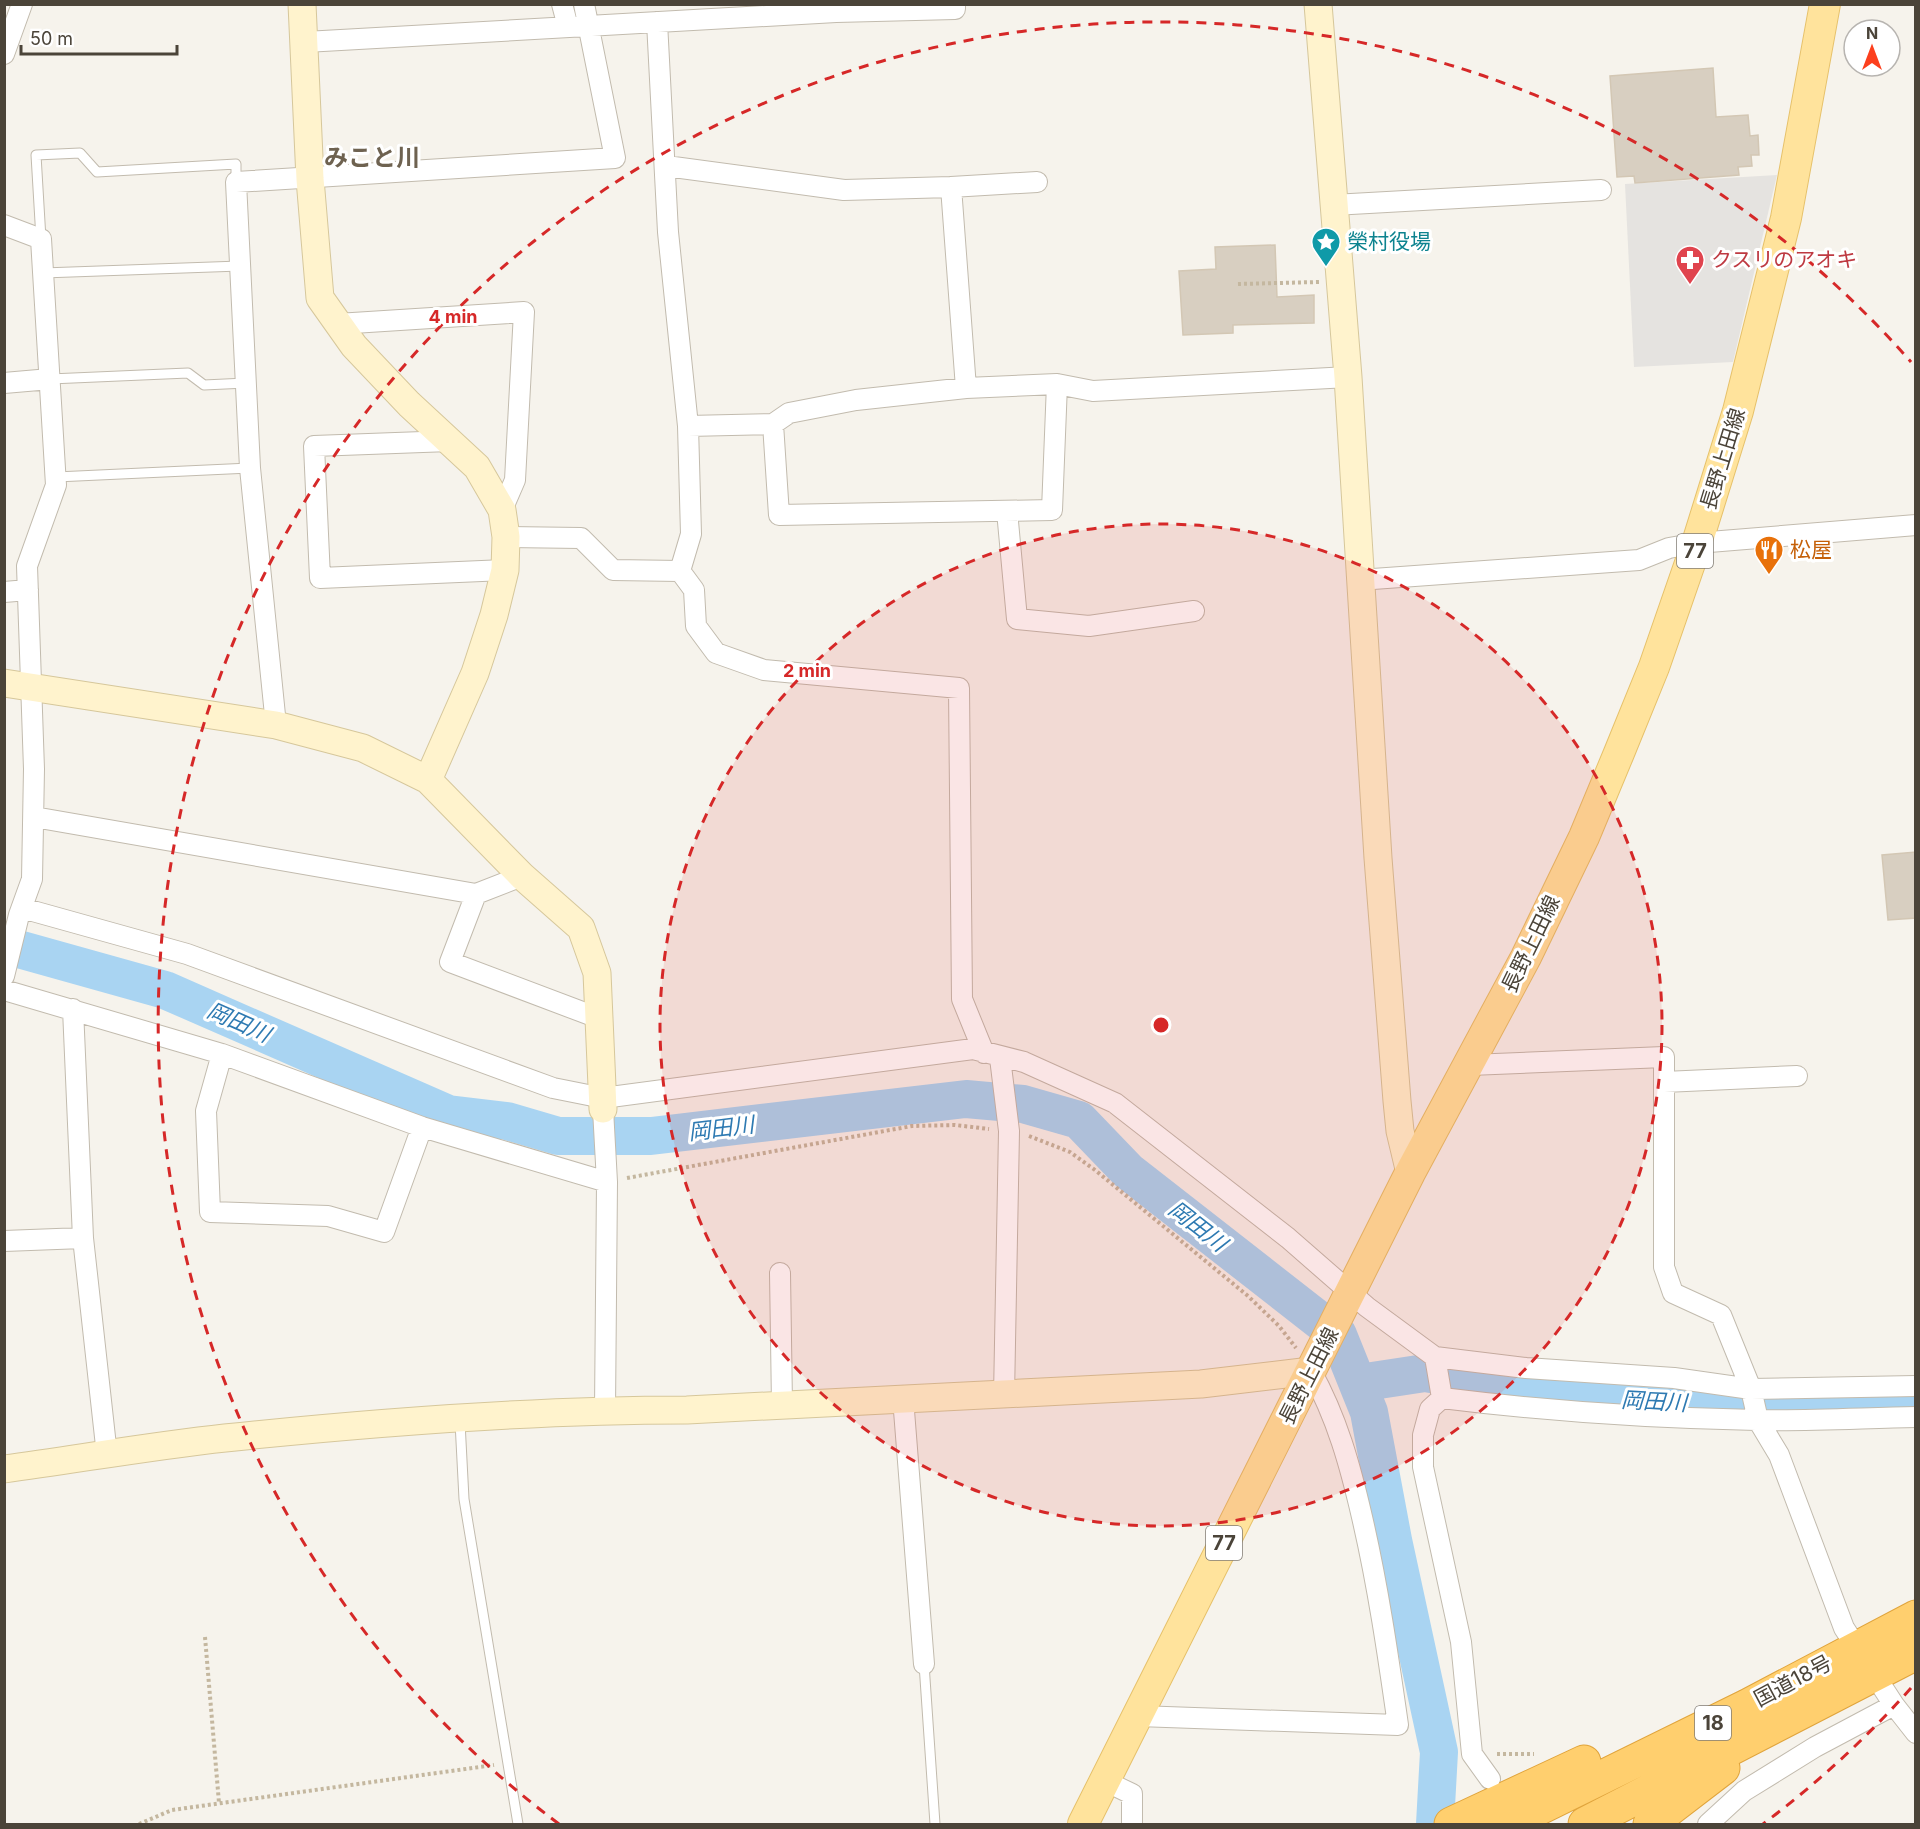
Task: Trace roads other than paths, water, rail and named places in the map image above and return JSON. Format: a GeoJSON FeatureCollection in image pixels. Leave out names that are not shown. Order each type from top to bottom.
{"type":"FeatureCollection","features":[{"type":"Feature","properties":{"kind":"highway","name":"国道18号"},"geometry":{"type":"LineString","coordinates":[[1585,1824],[1785,1719],[1864,1661],[1916,1617]]}},
{"type":"Feature","properties":{"kind":"highway","name":"国道18号"},"geometry":{"type":"LineString","coordinates":[[1508,1824],[1747,1706],[1864,1661],[1916,1653]]}},
{"type":"Feature","properties":{"kind":"highway"},"geometry":{"type":"LineString","coordinates":[[1464,1818],[1581,1763],[1747,1706]]}},
{"type":"Feature","properties":{"kind":"highway"},"geometry":{"type":"LineString","coordinates":[[1650,1824],[1785,1719]]}},
{"type":"Feature","properties":{"kind":"main road","name":"長野上田線"},"geometry":{"type":"LineString","coordinates":[[1083,1824],[1352,1293],[1410,1173],[1470,1065],[1584,837],[1654,667],[1718,483],[1763,318],[1804,129],[1825,4]]}},
{"type":"Feature","properties":{"kind":"street"},"geometry":{"type":"LineString","coordinates":[[4,54],[22,4]]}},
{"type":"Feature","properties":{"kind":"street"},"geometry":{"type":"LineString","coordinates":[[302,4],[310,179],[320,298],[354,346],[409,404],[477,467],[502,510],[506,537],[505,570],[475,673],[428,780]]}},
{"type":"Feature","properties":{"kind":"street"},"geometry":{"type":"LineString","coordinates":[[562,4],[568,27]]}},
{"type":"Feature","properties":{"kind":"street"},"geometry":{"type":"LineString","coordinates":[[276,725],[250,468],[237,182],[615,158],[584,4]]}},
{"type":"Feature","properties":{"kind":"street"},"geometry":{"type":"LineString","coordinates":[[305,42],[657,22],[836,8],[955,9],[955,4]]}},
{"type":"Feature","properties":{"kind":"street"},"geometry":{"type":"LineString","coordinates":[[1318,4],[1348,377],[1359,580],[1397,1101],[1400,1131],[1410,1173]]}},
{"type":"Feature","properties":{"kind":"street"},"geometry":{"type":"LineString","coordinates":[[657,22],[668,232],[688,426],[691,534],[680,571]]}},
{"type":"Feature","properties":{"kind":"street"},"geometry":{"type":"LineString","coordinates":[[666,166],[844,190],[951,188],[1037,182]]}},
{"type":"Feature","properties":{"kind":"street"},"geometry":{"type":"LineString","coordinates":[[951,188],[966,388]]}},
{"type":"Feature","properties":{"kind":"street"},"geometry":{"type":"LineString","coordinates":[[1333,205],[1602,190]]}},
{"type":"Feature","properties":{"kind":"street"},"geometry":{"type":"LineString","coordinates":[[4,225],[41,239],[56,477],[56,485],[27,566],[27,590],[17,685],[34,817],[32,879],[20,911],[4,976]]}},
{"type":"Feature","properties":{"kind":"street"},"geometry":{"type":"LineString","coordinates":[[337,324],[524,312],[515,480],[502,510]]}},
{"type":"Feature","properties":{"kind":"street"},"geometry":{"type":"LineString","coordinates":[[688,426],[773,424],[789,412],[856,400],[966,388],[1058,384],[1093,391],[1348,377]]}},
{"type":"Feature","properties":{"kind":"street"},"geometry":{"type":"LineString","coordinates":[[4,383],[50,379]]}},
{"type":"Feature","properties":{"kind":"street"},"geometry":{"type":"LineString","coordinates":[[773,424],[779,515],[1052,510],[1058,384]]}},
{"type":"Feature","properties":{"kind":"street"},"geometry":{"type":"LineString","coordinates":[[450,441],[314,446],[320,579],[505,570]]}},
{"type":"Feature","properties":{"kind":"street"},"geometry":{"type":"LineString","coordinates":[[1007,511],[1017,619],[1089,626],[1194,611]]}},
{"type":"Feature","properties":{"kind":"street"},"geometry":{"type":"LineString","coordinates":[[1359,580],[1639,560],[1669,548],[1697,543],[1916,525]]}},
{"type":"Feature","properties":{"kind":"street"},"geometry":{"type":"LineString","coordinates":[[506,537],[581,538],[613,570],[680,571]]}},
{"type":"Feature","properties":{"kind":"street"},"geometry":{"type":"LineString","coordinates":[[680,571],[694,590],[696,626],[716,653],[764,670],[959,688],[962,999],[992,1055],[1009,1131],[1004,1396]]}},
{"type":"Feature","properties":{"kind":"street"},"geometry":{"type":"LineString","coordinates":[[4,592],[27,590]]}},
{"type":"Feature","properties":{"kind":"street"},"geometry":{"type":"LineString","coordinates":[[17,685],[276,725],[363,748],[428,780],[522,876],[581,928],[597,973],[601,1019],[606,1172],[605,1410]]}},
{"type":"Feature","properties":{"kind":"street"},"geometry":{"type":"LineString","coordinates":[[34,817],[476,894],[522,876]]}},
{"type":"Feature","properties":{"kind":"street"},"geometry":{"type":"LineString","coordinates":[[476,894],[450,962],[601,1019]]}},
{"type":"Feature","properties":{"kind":"street"},"geometry":{"type":"LineString","coordinates":[[20,911],[187,954],[553,1088],[603,1103],[973,1049],[1024,1062],[1115,1103],[1235,1195],[1436,1361],[1674,1378],[1752,1391],[1916,1386]]}},
{"type":"Feature","properties":{"kind":"street"},"geometry":{"type":"LineString","coordinates":[[4,990],[222,1054],[423,1127],[606,1172]]}},
{"type":"Feature","properties":{"kind":"street"},"geometry":{"type":"LineString","coordinates":[[73,1009],[83,1238],[107,1455]]}},
{"type":"Feature","properties":{"kind":"street"},"geometry":{"type":"LineString","coordinates":[[222,1054],[206,1111],[210,1212],[328,1216],[384,1232],[423,1127]]}},
{"type":"Feature","properties":{"kind":"street"},"geometry":{"type":"LineString","coordinates":[[1470,1065],[1664,1057],[1664,1267],[1673,1293],[1721,1315],[1752,1391],[1757,1417],[1779,1455],[1844,1628],[1894,1705],[1916,1733]]}},
{"type":"Feature","properties":{"kind":"street"},"geometry":{"type":"LineString","coordinates":[[1664,1082],[1797,1076]]}},
{"type":"Feature","properties":{"kind":"street"},"geometry":{"type":"LineString","coordinates":[[4,1241],[83,1238]]}},
{"type":"Feature","properties":{"kind":"street"},"geometry":{"type":"LineString","coordinates":[[780,1273],[782,1405]]}},
{"type":"Feature","properties":{"kind":"street"},"geometry":{"type":"LineString","coordinates":[[1436,1361],[1441,1394],[1430,1409],[1423,1435],[1423,1467],[1461,1642],[1472,1754],[1490,1779]]}},
{"type":"Feature","properties":{"kind":"street"},"geometry":{"type":"LineString","coordinates":[[4,1469],[223,1439],[460,1419],[605,1410],[687,1410],[903,1398],[1004,1396],[1201,1384],[1311,1371],[1333,1414],[1347,1453],[1378,1589],[1398,1725],[1138,1716]]}},
{"type":"Feature","properties":{"kind":"street"},"geometry":{"type":"LineString","coordinates":[[1441,1394],[1536,1409],[1757,1417],[1916,1418]]}},
{"type":"Feature","properties":{"kind":"street"},"geometry":{"type":"LineString","coordinates":[[903,1398],[924,1664]]}},
{"type":"Feature","properties":{"kind":"street"},"geometry":{"type":"LineString","coordinates":[[1708,1824],[1744,1791],[1815,1747],[1894,1705]]}},
{"type":"Feature","properties":{"kind":"street"},"geometry":{"type":"LineString","coordinates":[[1105,1781],[1132,1794],[1131,1824]]}},
{"type":"Feature","properties":{"kind":"lane"},"geometry":{"type":"LineString","coordinates":[[41,239],[36,155],[80,153],[97,171],[236,164],[237,182]]}},
{"type":"Feature","properties":{"kind":"lane"},"geometry":{"type":"LineString","coordinates":[[43,273],[240,266]]}},
{"type":"Feature","properties":{"kind":"lane"},"geometry":{"type":"LineString","coordinates":[[50,379],[188,373],[204,385],[246,383]]}},
{"type":"Feature","properties":{"kind":"lane"},"geometry":{"type":"LineString","coordinates":[[56,477],[250,468]]}},
{"type":"Feature","properties":{"kind":"lane"},"geometry":{"type":"LineString","coordinates":[[460,1419],[464,1499],[518,1824]]}},
{"type":"Feature","properties":{"kind":"lane"},"geometry":{"type":"LineString","coordinates":[[924,1664],[935,1824]]}},
{"type":"Feature","properties":{"kind":"waterway","name":"岡田川"},"geometry":{"type":"LineString","coordinates":[[4,945],[165,990],[448,1114],[507,1121],[558,1136],[651,1136],[966,1099],[1023,1104],[1079,1120],[1128,1171],[1338,1335],[1369,1412],[1393,1540],[1439,1752],[1435,1824]]}},
{"type":"Feature","properties":{"kind":"waterway","name":"岡田川"},"geometry":{"type":"LineString","coordinates":[[1359,1383],[1425,1373],[1563,1396],[1733,1405],[1916,1403]]}},
{"type":"Feature","properties":{"kind":"place","name":"榮村役場"},"geometry":{"type":"Point","coordinates":[1326,268]}},
{"type":"Feature","properties":{"kind":"place","name":"クスリのアオキ"},"geometry":{"type":"Point","coordinates":[1690,286]}},
{"type":"Feature","properties":{"kind":"place","name":"松屋"},"geometry":{"type":"Point","coordinates":[1769,576]}},
{"type":"Feature","properties":{"kind":"district","name":"みこと川"},"geometry":{"type":"Point","coordinates":[372,158]}}]}
